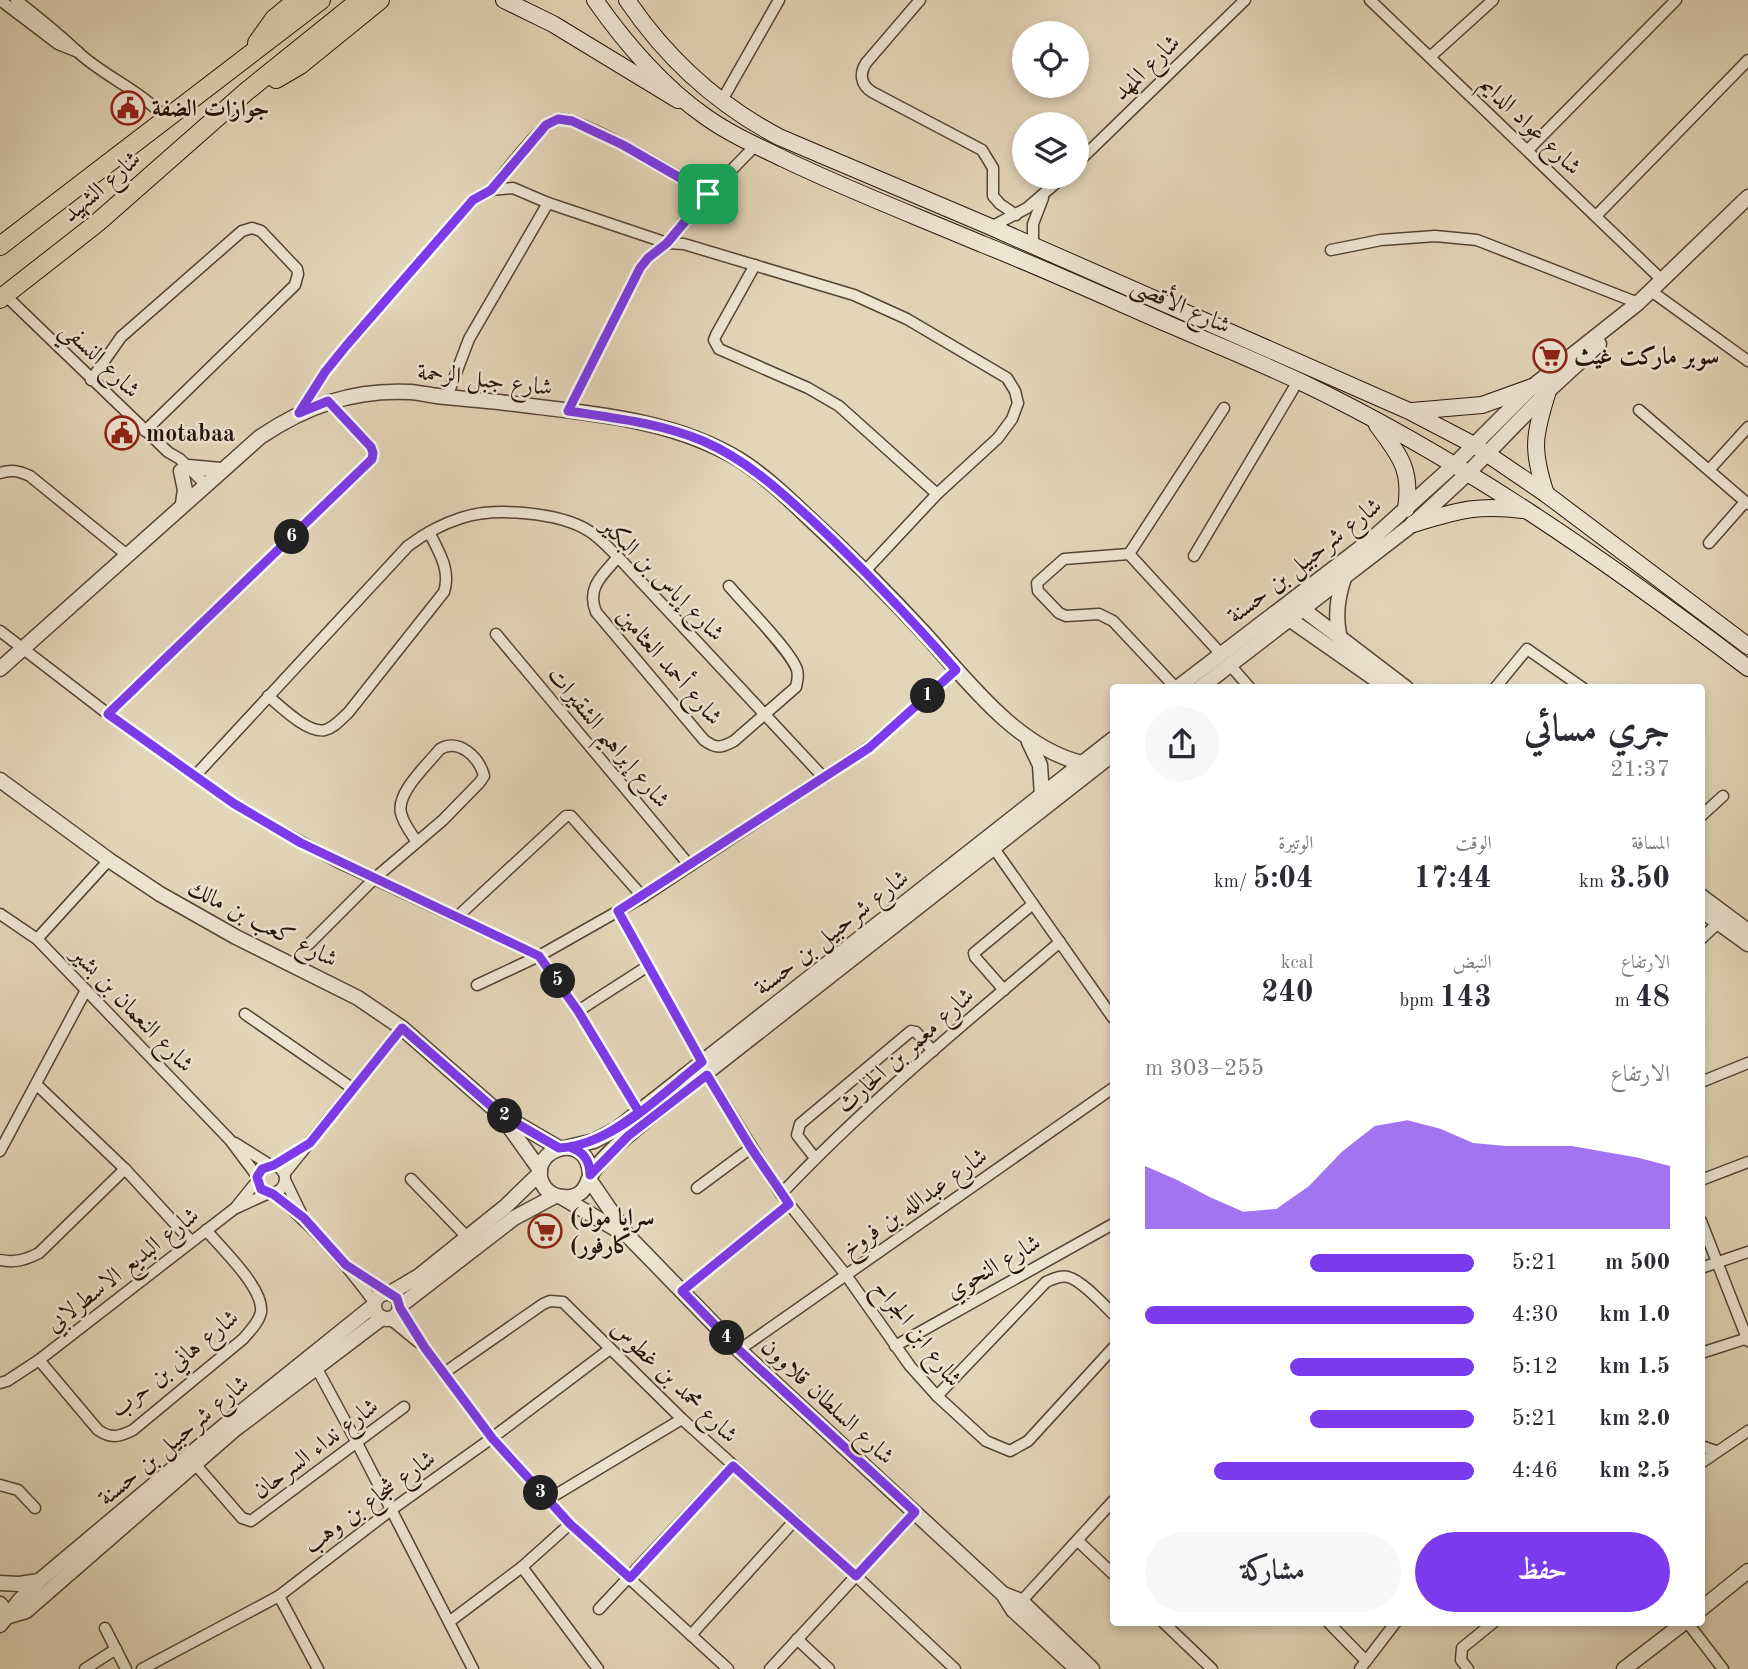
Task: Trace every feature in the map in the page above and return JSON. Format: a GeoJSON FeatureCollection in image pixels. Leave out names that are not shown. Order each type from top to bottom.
{"type":"FeatureCollection","features":[{"type":"Feature","properties":{"kind":"highway"},"geometry":{"type":"LineString","coordinates":[[251,54],[268,27],[297,0]]}},
{"type":"Feature","properties":{"kind":"highway","name":"شارع الشهيد"},"geometry":{"type":"LineString","coordinates":[[0,246],[321,0]]}},
{"type":"Feature","properties":{"kind":"highway","name":"شارع الشهيد"},"geometry":{"type":"LineString","coordinates":[[2,297],[97,223],[247,91],[360,0]]}},
{"type":"Feature","properties":{"kind":"highway"},"geometry":{"type":"LineString","coordinates":[[247,91],[300,65],[380,0]]}},
{"type":"Feature","properties":{"kind":"main road"},"geometry":{"type":"LineString","coordinates":[[504,0],[553,24],[650,85],[696,109]]}},
{"type":"Feature","properties":{"kind":"main road","name":"شارع الأقصى"},"geometry":{"type":"LineString","coordinates":[[595,0],[627,43],[696,109],[756,145],[817,175],[1022,260],[1298,381],[1374,420],[1462,468],[1530,511],[1669,607],[1748,668]]}},
{"type":"Feature","properties":{"kind":"main road","name":"شارع الأقصى"},"geometry":{"type":"LineString","coordinates":[[627,0],[692,79],[721,102],[779,137],[1409,411],[1474,444],[1546,494],[1748,646]]}},
{"type":"Feature","properties":{"kind":"main road"},"geometry":{"type":"LineString","coordinates":[[636,0],[650,30]]}},
{"type":"Feature","properties":{"kind":"main road"},"geometry":{"type":"LineString","coordinates":[[1409,411],[1482,405],[1540,389],[1536,463],[1546,494]]}},
{"type":"Feature","properties":{"kind":"main road"},"geometry":{"type":"LineString","coordinates":[[1374,420],[1405,465],[1409,489],[1409,516],[1488,506],[1530,511]]}},
{"type":"Feature","properties":{"kind":"street"},"geometry":{"type":"LineString","coordinates":[[0,0],[58,44],[78,52]]}},
{"type":"Feature","properties":{"kind":"street"},"geometry":{"type":"LineString","coordinates":[[16,0],[64,37],[78,52],[166,119]]}},
{"type":"Feature","properties":{"kind":"street"},"geometry":{"type":"LineString","coordinates":[[721,102],[777,5],[765,0]]}},
{"type":"Feature","properties":{"kind":"street"},"geometry":{"type":"LineString","coordinates":[[920,0],[866,63],[861,74],[863,85],[982,150],[993,168],[993,196],[1016,215]]}},
{"type":"Feature","properties":{"kind":"street","name":"شارع المهد"},"geometry":{"type":"LineString","coordinates":[[1089,151],[1245,0]]}},
{"type":"Feature","properties":{"kind":"street","name":"شارع عواد الدايم"},"geometry":{"type":"LineString","coordinates":[[1370,0],[1596,216],[1657,286],[1748,360]]}},
{"type":"Feature","properties":{"kind":"street"},"geometry":{"type":"LineString","coordinates":[[1380,9],[1390,0]]}},
{"type":"Feature","properties":{"kind":"street"},"geometry":{"type":"LineString","coordinates":[[1430,57],[1493,0]]}},
{"type":"Feature","properties":{"kind":"street"},"geometry":{"type":"LineString","coordinates":[[1528,150],[1676,0]]}},
{"type":"Feature","properties":{"kind":"street"},"geometry":{"type":"LineString","coordinates":[[1596,216],[1748,60]]}},
{"type":"Feature","properties":{"kind":"street"},"geometry":{"type":"LineString","coordinates":[[299,413],[325,372],[346,346],[473,200],[491,190],[546,125],[558,119],[572,121],[623,145],[708,194]]}},
{"type":"Feature","properties":{"kind":"street"},"geometry":{"type":"LineString","coordinates":[[568,411],[640,268],[667,243],[708,194],[756,145]]}},
{"type":"Feature","properties":{"kind":"street"},"geometry":{"type":"LineString","coordinates":[[491,190],[513,188],[548,204],[667,243],[684,244],[854,295],[888,310],[1007,378],[1018,403],[1012,419],[998,438],[937,494],[865,571]]}},
{"type":"Feature","properties":{"kind":"street"},"geometry":{"type":"LineString","coordinates":[[991,227],[1016,215],[1050,189]]}},
{"type":"Feature","properties":{"kind":"street"},"geometry":{"type":"LineString","coordinates":[[1034,246],[1033,224],[1046,193]]}},
{"type":"Feature","properties":{"kind":"street"},"geometry":{"type":"LineString","coordinates":[[1462,468],[1488,454],[1572,354],[1612,326],[1638,303],[1748,197]]}},
{"type":"Feature","properties":{"kind":"street"},"geometry":{"type":"LineString","coordinates":[[447,397],[469,339],[548,204]]}},
{"type":"Feature","properties":{"kind":"street"},"geometry":{"type":"LineString","coordinates":[[91,380],[121,337],[242,232],[252,228],[261,231],[296,269],[298,274],[295,285],[145,431]]}},
{"type":"Feature","properties":{"kind":"street"},"geometry":{"type":"LineString","coordinates":[[1331,250],[1381,240],[1434,236],[1477,240],[1638,303]]}},
{"type":"Feature","properties":{"kind":"street"},"geometry":{"type":"LineString","coordinates":[[755,265],[716,335],[714,340],[719,349],[808,388],[839,406],[937,494]]}},
{"type":"Feature","properties":{"kind":"street","name":"شارع النسفي"},"geometry":{"type":"LineString","coordinates":[[2,297],[202,487]]}},
{"type":"Feature","properties":{"kind":"street"},"geometry":{"type":"LineString","coordinates":[[1194,556],[1298,381]]}},
{"type":"Feature","properties":{"kind":"street"},"geometry":{"type":"LineString","coordinates":[[1462,468],[1474,444],[1540,389]]}},
{"type":"Feature","properties":{"kind":"street","name":"شارع جبل الرحمة"},"geometry":{"type":"LineString","coordinates":[[0,669],[220,470],[261,437],[299,413],[328,401],[359,394],[411,392],[652,424],[723,450],[777,488],[865,571],[956,670],[1026,738],[1047,751],[1082,763]]}},
{"type":"Feature","properties":{"kind":"street"},"geometry":{"type":"LineString","coordinates":[[108,714],[369,463],[373,456],[371,447],[328,401]]}},
{"type":"Feature","properties":{"kind":"street"},"geometry":{"type":"LineString","coordinates":[[1129,554],[1224,408]]}},
{"type":"Feature","properties":{"kind":"street"},"geometry":{"type":"LineString","coordinates":[[1639,410],[1747,503],[1709,543]]}},
{"type":"Feature","properties":{"kind":"street"},"geometry":{"type":"LineString","coordinates":[[1709,470],[1748,426]]}},
{"type":"Feature","properties":{"kind":"street","name":"شارع شرحبيل بن حسنة"},"geometry":{"type":"LineString","coordinates":[[1297,605],[1344,578],[1462,468]]}},
{"type":"Feature","properties":{"kind":"street"},"geometry":{"type":"LineString","coordinates":[[183,503],[185,469],[220,470]]}},
{"type":"Feature","properties":{"kind":"street"},"geometry":{"type":"LineString","coordinates":[[0,473],[20,471],[30,476],[127,555]]}},
{"type":"Feature","properties":{"kind":"street","name":"شارع إياس بن البكير"},"geometry":{"type":"LineString","coordinates":[[195,776],[408,546],[429,532],[462,518],[487,514],[548,517],[570,522],[588,531],[618,557],[824,778]]}},
{"type":"Feature","properties":{"kind":"street","name":"شارع شرحبيل بن حسنة"},"geometry":{"type":"LineString","coordinates":[[1204,684],[1226,660],[1297,605],[1372,539],[1409,516]]}},
{"type":"Feature","properties":{"kind":"street"},"geometry":{"type":"LineString","coordinates":[[268,696],[300,722],[319,730],[331,727],[348,713],[444,592],[447,580],[445,567],[429,532]]}},
{"type":"Feature","properties":{"kind":"street"},"geometry":{"type":"LineString","coordinates":[[1129,554],[1247,684]]}},
{"type":"Feature","properties":{"kind":"street"},"geometry":{"type":"LineString","coordinates":[[1129,554],[1064,559],[1037,583],[1038,591],[1059,613],[1066,616],[1099,614],[1113,621],[1172,684]]}},
{"type":"Feature","properties":{"kind":"street","name":"شارع أحمد العثامين"},"geometry":{"type":"LineString","coordinates":[[618,557],[592,592],[596,612],[704,740],[713,747],[722,748],[765,715]]}},
{"type":"Feature","properties":{"kind":"street"},"geometry":{"type":"LineString","coordinates":[[1340,639],[1336,612],[1344,578]]}},
{"type":"Feature","properties":{"kind":"street"},"geometry":{"type":"LineString","coordinates":[[729,586],[796,667],[799,676],[796,687],[765,715]]}},
{"type":"Feature","properties":{"kind":"street"},"geometry":{"type":"LineString","coordinates":[[1297,605],[1401,684]]}},
{"type":"Feature","properties":{"kind":"street"},"geometry":{"type":"LineString","coordinates":[[1284,615],[1382,684]]}},
{"type":"Feature","properties":{"kind":"street","name":"شارع شرحبيل بن حسنة"},"geometry":{"type":"LineString","coordinates":[[1183,684],[1273,632],[1284,615]]}},
{"type":"Feature","properties":{"kind":"street"},"geometry":{"type":"LineString","coordinates":[[0,631],[108,714],[233,803],[301,843],[539,956],[578,1011],[639,1112]]}},
{"type":"Feature","properties":{"kind":"street"},"geometry":{"type":"LineString","coordinates":[[1273,632],[1310,634]]}},
{"type":"Feature","properties":{"kind":"street","name":"شارع إبراهيم الشقيرات"},"geometry":{"type":"LineString","coordinates":[[496,634],[690,866]]}},
{"type":"Feature","properties":{"kind":"street"},"geometry":{"type":"LineString","coordinates":[[1498,684],[1527,649],[1577,684]]}},
{"type":"Feature","properties":{"kind":"street"},"geometry":{"type":"LineString","coordinates":[[477,985],[539,956],[643,897],[824,778],[869,748],[956,670]]}},
{"type":"Feature","properties":{"kind":"street","name":"شارع جبل الرحمة"},"geometry":{"type":"LineString","coordinates":[[1026,738],[1040,765],[1042,796]]}},
{"type":"Feature","properties":{"kind":"street","name":"شارع شرحبيل بن حسنة"},"geometry":{"type":"LineString","coordinates":[[590,1177],[628,1136],[704,1068],[1110,741]]}},
{"type":"Feature","properties":{"kind":"street"},"geometry":{"type":"LineString","coordinates":[[309,944],[375,878],[417,842],[452,810],[480,782],[484,776],[482,768],[455,744],[440,749],[402,795],[401,815],[417,842]]}},
{"type":"Feature","properties":{"kind":"street","name":"شارع شرحبيل بن حسنة"},"geometry":{"type":"LineString","coordinates":[[564,1148],[606,1136],[704,1068],[1110,756]]}},
{"type":"Feature","properties":{"kind":"street","name":"شارع كعب بن مالك"},"geometry":{"type":"LineString","coordinates":[[0,780],[109,860],[193,913],[349,993],[402,1028],[499,1113],[564,1148]]}},
{"type":"Feature","properties":{"kind":"street"},"geometry":{"type":"LineString","coordinates":[[1705,813],[1723,796]]}},
{"type":"Feature","properties":{"kind":"street"},"geometry":{"type":"LineString","coordinates":[[457,917],[566,816],[571,816],[643,897]]}},
{"type":"Feature","properties":{"kind":"street"},"geometry":{"type":"LineString","coordinates":[[993,847],[1110,1014]]}},
{"type":"Feature","properties":{"kind":"street"},"geometry":{"type":"LineString","coordinates":[[37,939],[109,860]]}},
{"type":"Feature","properties":{"kind":"street"},"geometry":{"type":"LineString","coordinates":[[1705,899],[1748,931]]}},
{"type":"Feature","properties":{"kind":"street"},"geometry":{"type":"LineString","coordinates":[[1004,990],[974,953],[1033,904]]}},
{"type":"Feature","properties":{"kind":"street","name":"شارع ابن الجراح"},"geometry":{"type":"LineString","coordinates":[[618,911],[704,1068],[781,1194],[846,1275],[895,1346],[924,1382],[986,1441],[1010,1451],[1028,1441],[1110,1351]]}},
{"type":"Feature","properties":{"kind":"street"},"geometry":{"type":"LineString","coordinates":[[1705,913],[1748,944]]}},
{"type":"Feature","properties":{"kind":"street","name":"شارع النعمان بن بشير"},"geometry":{"type":"LineString","coordinates":[[0,914],[37,939],[230,1140],[257,1179]]}},
{"type":"Feature","properties":{"kind":"street"},"geometry":{"type":"LineString","coordinates":[[1705,935],[1719,922]]}},
{"type":"Feature","properties":{"kind":"street","name":"شارع معمر بن الحارث"},"geometry":{"type":"LineString","coordinates":[[781,1194],[815,1158],[933,1051],[1060,942]]}},
{"type":"Feature","properties":{"kind":"street"},"geometry":{"type":"LineString","coordinates":[[578,1011],[648,966]]}},
{"type":"Feature","properties":{"kind":"street"},"geometry":{"type":"LineString","coordinates":[[0,1151],[86,990]]}},
{"type":"Feature","properties":{"kind":"street"},"geometry":{"type":"LineString","coordinates":[[245,1014],[352,1088]]}},
{"type":"Feature","properties":{"kind":"street"},"geometry":{"type":"LineString","coordinates":[[271,1193],[281,1190],[285,1177],[310,1143],[402,1028]]}},
{"type":"Feature","properties":{"kind":"street"},"geometry":{"type":"LineString","coordinates":[[815,1158],[797,1135],[800,1124],[911,1031],[916,1032],[933,1051]]}},
{"type":"Feature","properties":{"kind":"street"},"geometry":{"type":"LineString","coordinates":[[1705,1080],[1748,1063]]}},
{"type":"Feature","properties":{"kind":"street"},"geometry":{"type":"LineString","coordinates":[[37,1085],[125,1169],[191,1241]]}},
{"type":"Feature","properties":{"kind":"street","name":"شارع عبدالله بن فروخ"},"geometry":{"type":"LineString","coordinates":[[739,1350],[1110,1090]]}},
{"type":"Feature","properties":{"kind":"street","name":"شارع كعب بن مالك"},"geometry":{"type":"LineString","coordinates":[[499,1113],[540,1172]]}},
{"type":"Feature","properties":{"kind":"street","name":"شارع النعمان بن بشير"},"geometry":{"type":"LineString","coordinates":[[230,1140],[272,1165]]}},
{"type":"Feature","properties":{"kind":"street"},"geometry":{"type":"LineString","coordinates":[[310,1143],[262,1169],[257,1179],[261,1189],[271,1193],[304,1218],[386,1310],[425,1348],[492,1438],[570,1524],[727,1669]]}},
{"type":"Feature","properties":{"kind":"street"},"geometry":{"type":"LineString","coordinates":[[388,1293],[410,1282],[505,1207],[540,1172],[546,1156],[564,1148],[583,1154],[590,1167],[590,1177],[580,1193],[559,1196],[544,1187],[540,1172]]}},
{"type":"Feature","properties":{"kind":"street"},"geometry":{"type":"LineString","coordinates":[[697,1188],[751,1148]]}},
{"type":"Feature","properties":{"kind":"street"},"geometry":{"type":"LineString","coordinates":[[1705,1178],[1748,1162]]}},
{"type":"Feature","properties":{"kind":"street"},"geometry":{"type":"LineString","coordinates":[[272,1165],[285,1177],[304,1218]]}},
{"type":"Feature","properties":{"kind":"street"},"geometry":{"type":"LineString","coordinates":[[0,1260],[24,1260],[38,1253],[125,1169]]}},
{"type":"Feature","properties":{"kind":"street","name":"شارع السلطان قلاوون"},"geometry":{"type":"LineString","coordinates":[[590,1177],[629,1237],[739,1350],[1003,1594],[1092,1669]]}},
{"type":"Feature","properties":{"kind":"street","name":"شارع البديع الاسطرلابي"},"geometry":{"type":"LineString","coordinates":[[234,1209],[257,1179]]}},
{"type":"Feature","properties":{"kind":"street"},"geometry":{"type":"LineString","coordinates":[[411,1179],[467,1237]]}},
{"type":"Feature","properties":{"kind":"street","name":"شارع البديع الاسطرلابي"},"geometry":{"type":"LineString","coordinates":[[0,1383],[39,1360],[234,1209],[271,1193]]}},
{"type":"Feature","properties":{"kind":"street","name":"شارع شرحبيل بن حسنة"},"geometry":{"type":"LineString","coordinates":[[5,1620],[39,1581],[225,1425],[514,1218],[559,1196]]}},
{"type":"Feature","properties":{"kind":"street","name":"شارع السلطان قلاوون"},"geometry":{"type":"LineString","coordinates":[[559,1196],[629,1237]]}},
{"type":"Feature","properties":{"kind":"street"},"geometry":{"type":"LineString","coordinates":[[682,1291],[789,1204]]}},
{"type":"Feature","properties":{"kind":"street","name":"شارع النحوي"},"geometry":{"type":"LineString","coordinates":[[895,1346],[1110,1226]]}},
{"type":"Feature","properties":{"kind":"street","name":"شارع هاني بن حرب"},"geometry":{"type":"LineString","coordinates":[[39,1360],[97,1430],[108,1437],[120,1437],[133,1430],[243,1339],[256,1324],[261,1313],[261,1300],[255,1288],[206,1230]]}},
{"type":"Feature","properties":{"kind":"street"},"geometry":{"type":"LineString","coordinates":[[1705,1231],[1748,1339],[1705,1352]]}},
{"type":"Feature","properties":{"kind":"street"},"geometry":{"type":"LineString","coordinates":[[1705,1267],[1748,1252]]}},
{"type":"Feature","properties":{"kind":"street"},"geometry":{"type":"LineString","coordinates":[[346,1265],[397,1298],[386,1310]]}},
{"type":"Feature","properties":{"kind":"street"},"geometry":{"type":"LineString","coordinates":[[937,1395],[1046,1282],[1069,1277],[1110,1311]]}},
{"type":"Feature","properties":{"kind":"street","name":"شارع محمد بن غطوس"},"geometry":{"type":"LineString","coordinates":[[444,1373],[550,1301],[563,1302],[682,1419],[955,1669]]}},
{"type":"Feature","properties":{"kind":"street","name":"شارع شرحبيل بن حسنة"},"geometry":{"type":"LineString","coordinates":[[5,1620],[26,1611],[234,1430],[386,1310]]}},
{"type":"Feature","properties":{"kind":"street","name":"شارع شجاع بن وهب"},"geometry":{"type":"LineString","coordinates":[[142,1669],[279,1596],[390,1510],[492,1438],[610,1349]]}},
{"type":"Feature","properties":{"kind":"street"},"geometry":{"type":"LineString","coordinates":[[316,1367],[473,1669]]}},
{"type":"Feature","properties":{"kind":"street","name":"شارع نداء السرحان"},"geometry":{"type":"LineString","coordinates":[[195,1464],[242,1518],[251,1521],[404,1407]]}},
{"type":"Feature","properties":{"kind":"street"},"geometry":{"type":"LineString","coordinates":[[547,1500],[682,1419]]}},
{"type":"Feature","properties":{"kind":"street"},"geometry":{"type":"LineString","coordinates":[[1705,1460],[1748,1431]]}},
{"type":"Feature","properties":{"kind":"street"},"geometry":{"type":"LineString","coordinates":[[1705,1447],[1716,1451]]}},
{"type":"Feature","properties":{"kind":"street"},"geometry":{"type":"LineString","coordinates":[[599,1609],[733,1466]]}},
{"type":"Feature","properties":{"kind":"street"},"geometry":{"type":"LineString","coordinates":[[0,1485],[18,1490],[35,1508]]}},
{"type":"Feature","properties":{"kind":"street"},"geometry":{"type":"LineString","coordinates":[[1017,1605],[1110,1504]]}},
{"type":"Feature","properties":{"kind":"street"},"geometry":{"type":"LineString","coordinates":[[770,1669],[915,1512]]}},
{"type":"Feature","properties":{"kind":"street"},"geometry":{"type":"LineString","coordinates":[[691,1635],[795,1520]]}},
{"type":"Feature","properties":{"kind":"street"},"geometry":{"type":"LineString","coordinates":[[449,1622],[522,1567],[570,1524]]}},
{"type":"Feature","properties":{"kind":"street"},"geometry":{"type":"LineString","coordinates":[[1078,1541],[1110,1571]]}},
{"type":"Feature","properties":{"kind":"street"},"geometry":{"type":"LineString","coordinates":[[522,1567],[598,1669]]}},
{"type":"Feature","properties":{"kind":"street"},"geometry":{"type":"LineString","coordinates":[[1705,1606],[1748,1571]]}},
{"type":"Feature","properties":{"kind":"street"},"geometry":{"type":"LineString","coordinates":[[0,1583],[39,1581]]}},
{"type":"Feature","properties":{"kind":"street"},"geometry":{"type":"LineString","coordinates":[[279,1596],[318,1669]]}},
{"type":"Feature","properties":{"kind":"street"},"geometry":{"type":"LineString","coordinates":[[0,1604],[5,1620]]}},
{"type":"Feature","properties":{"kind":"street","name":"شارع السلطان قلاوون"},"geometry":{"type":"LineString","coordinates":[[1017,1605],[1077,1669]]}},
{"type":"Feature","properties":{"kind":"street"},"geometry":{"type":"LineString","coordinates":[[1167,1626],[1212,1669]]}},
{"type":"Feature","properties":{"kind":"street"},"geometry":{"type":"LineString","coordinates":[[1331,1626],[1363,1665],[1392,1626]]}},
{"type":"Feature","properties":{"kind":"street"},"geometry":{"type":"LineString","coordinates":[[1468,1669],[1461,1660],[1462,1648],[1489,1626]]}},
{"type":"Feature","properties":{"kind":"street"},"geometry":{"type":"LineString","coordinates":[[1624,1669],[1681,1626]]}},
{"type":"Feature","properties":{"kind":"street"},"geometry":{"type":"LineString","coordinates":[[1689,1626],[1723,1669]]}},
{"type":"Feature","properties":{"kind":"street"},"geometry":{"type":"LineString","coordinates":[[105,1628],[126,1669]]}},
{"type":"Feature","properties":{"kind":"street"},"geometry":{"type":"LineString","coordinates":[[797,1639],[829,1669]]}},
{"type":"Feature","properties":{"kind":"street"},"geometry":{"type":"LineString","coordinates":[[85,1669],[116,1649]]}},
{"type":"Feature","properties":{"kind":"place","name":"جوازات الضفة"},"geometry":{"type":"Point","coordinates":[128,108]}},
{"type":"Feature","properties":{"kind":"place","name":"سوبر ماركت غيث"},"geometry":{"type":"Point","coordinates":[1550,356]}},
{"type":"Feature","properties":{"kind":"place","name":"motabaa"},"geometry":{"type":"Point","coordinates":[122,433]}},
{"type":"Feature","properties":{"kind":"place","name":"(سرايا مول (كارفور"},"geometry":{"type":"Point","coordinates":[545,1231]}},
{"type":"Feature","properties":{"kind":"route"},"geometry":{"type":"LineString","coordinates":[[708,194],[623,145],[572,121],[558,119],[546,125],[491,190],[473,200],[346,346],[325,372],[299,413],[328,401],[371,447],[372,459],[108,714],[233,803],[301,843],[539,956],[578,1011],[639,1112],[617,1129],[606,1136],[594,1141],[581,1145],[569,1147],[583,1154],[590,1167],[590,1175],[645,1121],[707,1075],[789,1204],[682,1291],[739,1350],[915,1512],[856,1576],[733,1466],[630,1578],[570,1524],[492,1438],[425,1348],[400,1308],[397,1298],[346,1265],[304,1218],[273,1194],[264,1192],[257,1181],[259,1172],[265,1166],[274,1165],[310,1143],[402,1028],[499,1113],[559,1148],[594,1141],[617,1129],[639,1112],[702,1062],[618,911],[869,748],[956,670],[865,571],[777,488],[740,460],[704,442],[652,424],[568,411],[640,268],[667,243],[708,194]]}}]}
